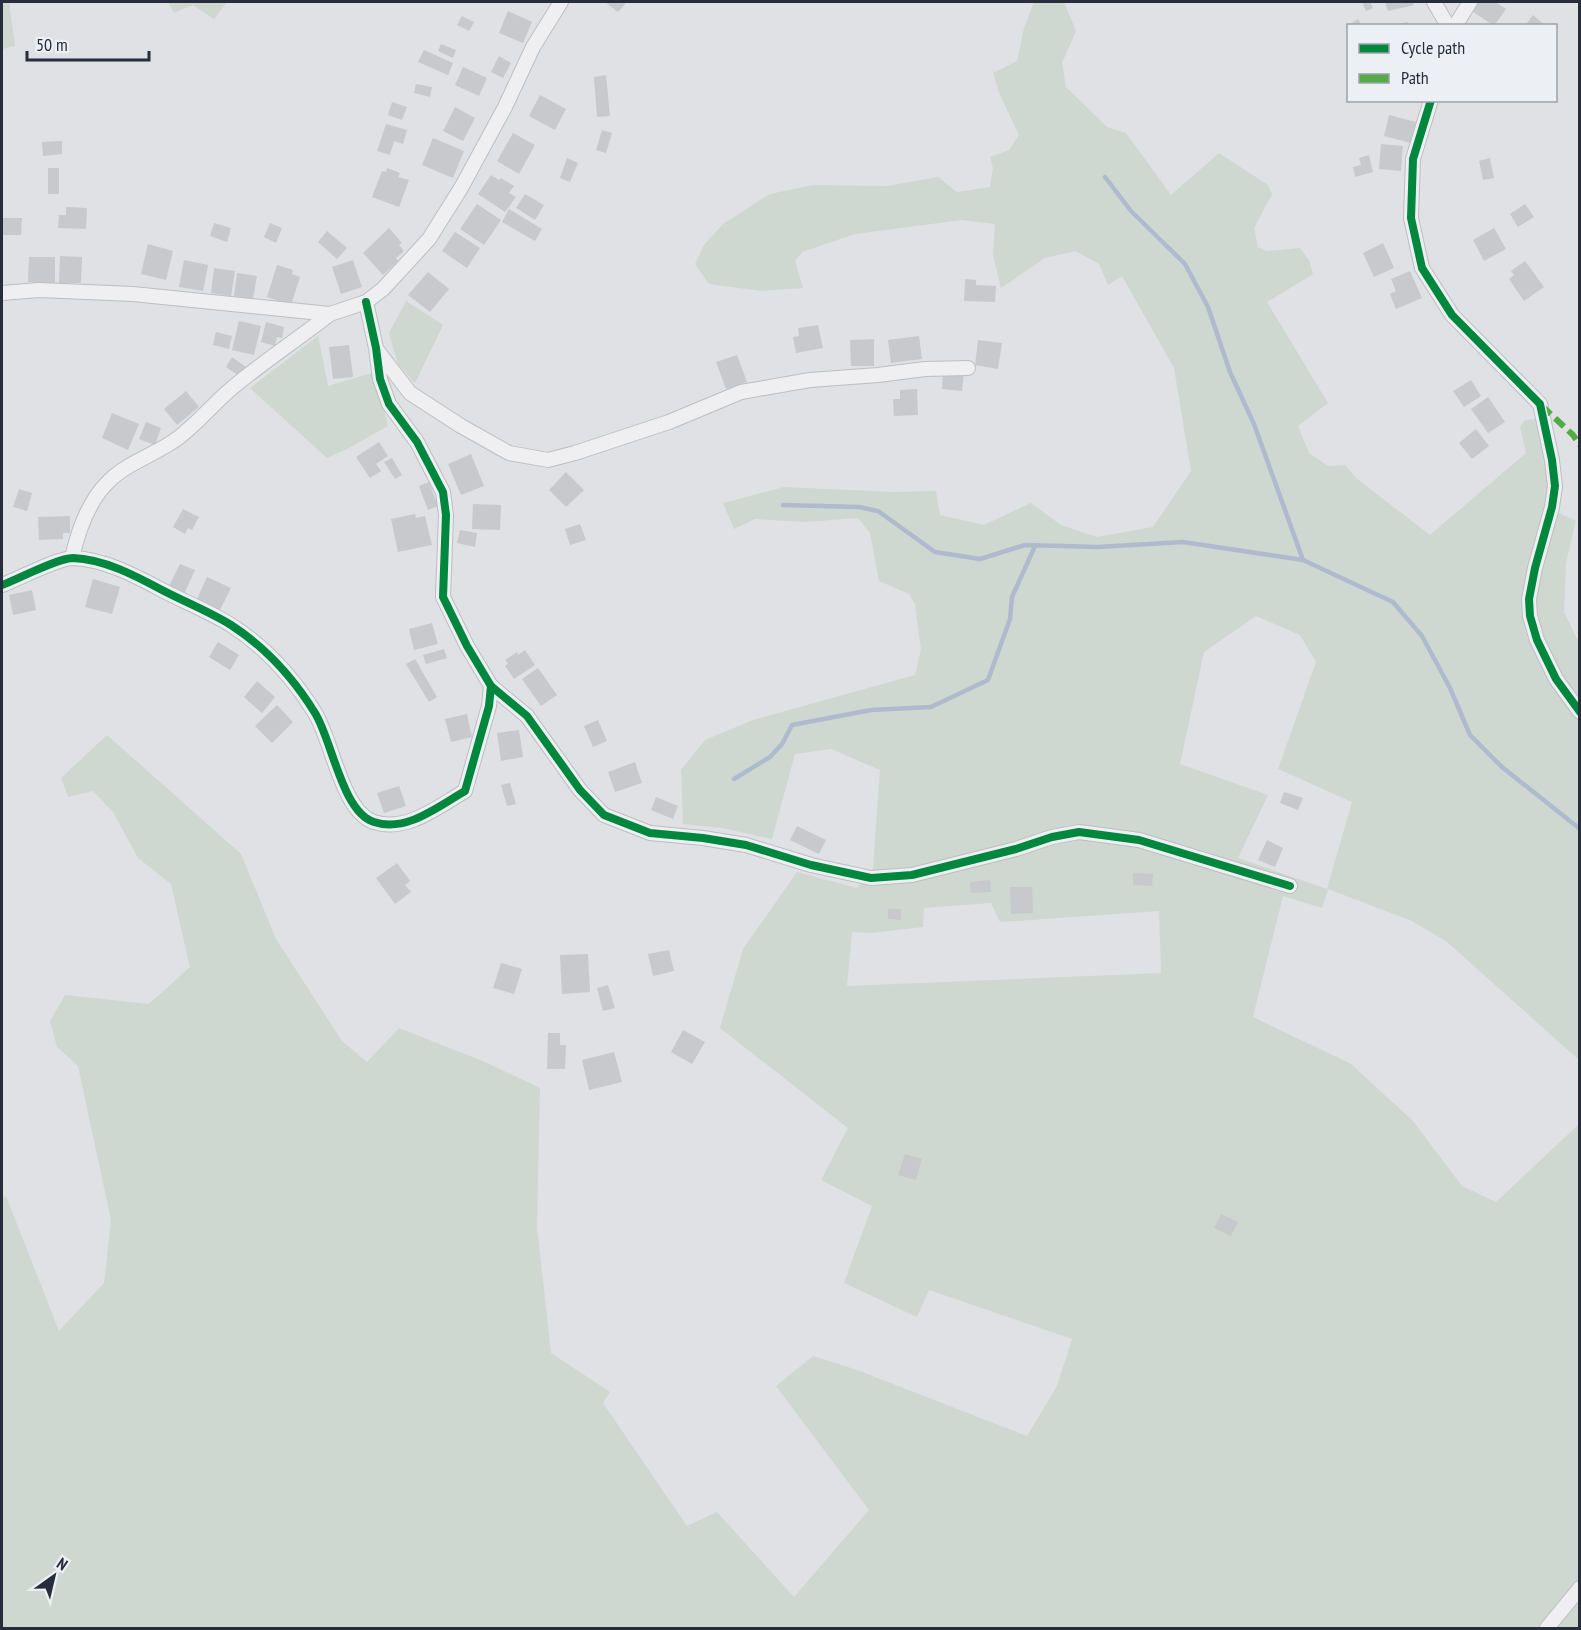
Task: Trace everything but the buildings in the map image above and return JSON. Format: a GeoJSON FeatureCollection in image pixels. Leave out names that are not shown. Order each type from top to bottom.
{"type":"FeatureCollection","features":[{"type":"Feature","properties":{"kind":"street"},"geometry":{"type":"LineString","coordinates":[[72,558],[76,540],[93,500],[109,481],[178,438],[231,388],[330,314],[366,302],[400,273],[429,239],[461,188],[505,107],[533,47],[561,2]]}},
{"type":"Feature","properties":{"kind":"street"},"geometry":{"type":"LineString","coordinates":[[1434,2],[1447,24]]}},
{"type":"Feature","properties":{"kind":"street"},"geometry":{"type":"LineString","coordinates":[[1456,24],[1470,2]]}},
{"type":"Feature","properties":{"kind":"street"},"geometry":{"type":"LineString","coordinates":[[1430,102],[1413,159],[1411,218],[1422,268],[1452,315],[1540,404],[1555,486],[1529,599],[1530,616],[1537,640],[1556,678],[1580,712]]}},
{"type":"Feature","properties":{"kind":"street"},"geometry":{"type":"LineString","coordinates":[[2,292],[39,290],[133,294],[330,314]]}},
{"type":"Feature","properties":{"kind":"street"},"geometry":{"type":"LineString","coordinates":[[366,302],[380,379],[389,404],[417,442],[443,492],[446,514],[443,597],[466,646],[491,686],[527,716],[580,790],[604,814],[650,833],[746,845],[811,865],[871,878],[912,875],[1079,832],[1139,840],[1290,886]]}},
{"type":"Feature","properties":{"kind":"street"},"geometry":{"type":"LineString","coordinates":[[376,348],[410,393],[509,453],[548,460],[659,425],[741,392],[810,380],[925,369],[968,368]]}},
{"type":"Feature","properties":{"kind":"street"},"geometry":{"type":"LineString","coordinates":[[2,585],[72,558],[98,562],[138,577],[231,626],[261,649],[291,678],[316,715],[343,785],[360,815],[374,822],[395,824],[422,817],[465,791],[489,706],[491,686]]}},
{"type":"Feature","properties":{"kind":"street"},"geometry":{"type":"LineString","coordinates":[[1547,1629],[1580,1588]]}},
{"type":"Feature","properties":{"kind":"shaded area"},"geometry":{"type":"Polygon","coordinates":[[[2,2],[9,2],[15,46],[2,49],[2,2]]]}},
{"type":"Feature","properties":{"kind":"shaded area"},"geometry":{"type":"Polygon","coordinates":[[[168,2],[227,2],[214,19],[193,5],[174,13],[168,2]]]}},
{"type":"Feature","properties":{"kind":"shaded area"},"geometry":{"type":"Polygon","coordinates":[[[1034,2],[1064,2],[1076,31],[1062,63],[1066,87],[1107,127],[1126,133],[1171,195],[1219,153],[1268,185],[1272,194],[1254,228],[1258,247],[1267,251],[1300,248],[1309,260],[1313,274],[1267,302],[1328,403],[1298,426],[1309,453],[1328,466],[1345,465],[1356,478],[1430,535],[1526,453],[1520,427],[1525,420],[1537,419],[1548,473],[1544,506],[1576,521],[1566,563],[1564,612],[1580,645],[1579,1060],[1447,942],[1412,921],[1328,889],[1322,908],[1283,896],[1253,1017],[1351,1064],[1413,1121],[1462,1186],[1496,1202],[1579,1124],[1579,1628],[2,1628],[2,1198],[6,1196],[59,1331],[104,1283],[111,1220],[78,1066],[57,1047],[50,1021],[65,995],[149,1004],[190,967],[171,884],[138,858],[113,812],[93,791],[68,797],[61,778],[107,735],[241,854],[276,939],[342,1041],[367,1062],[399,1028],[485,1062],[540,1088],[537,1227],[551,1353],[610,1392],[603,1403],[687,1526],[717,1512],[794,1597],[869,1510],[776,1386],[813,1356],[857,1370],[1027,1436],[1057,1386],[1072,1339],[929,1290],[917,1317],[844,1283],[872,1206],[821,1180],[848,1128],[720,1028],[743,949],[797,872],[857,888],[873,868],[880,770],[831,749],[795,754],[772,839],[722,828],[683,824],[681,770],[705,740],[753,720],[915,675],[921,649],[915,604],[909,594],[879,581],[870,533],[858,518],[805,522],[755,519],[734,529],[723,503],[784,487],[894,492],[936,491],[940,515],[984,525],[1031,503],[1061,525],[1097,537],[1153,527],[1191,471],[1174,368],[1122,276],[1108,285],[1099,264],[1075,251],[1045,258],[1001,288],[993,255],[995,224],[962,220],[855,234],[802,252],[795,261],[803,288],[762,291],[709,284],[695,264],[704,245],[723,224],[770,194],[813,185],[887,186],[938,177],[957,192],[990,187],[993,168],[990,157],[1009,150],[1019,135],[1000,95],[993,73],[1017,61],[1024,28],[1034,2]],[[1256,616],[1204,652],[1180,764],[1268,795],[1238,858],[1327,889],[1352,802],[1278,769],[1316,662],[1300,635],[1256,616]],[[991,903],[924,908],[923,927],[871,933],[852,932],[847,986],[1161,973],[1159,911],[1000,922],[991,903]]]}},
{"type":"Feature","properties":{"kind":"shaded area"},"geometry":{"type":"Polygon","coordinates":[[[406,301],[443,325],[415,383],[398,364],[389,333],[406,301]]]}},
{"type":"Feature","properties":{"kind":"shaded area"},"geometry":{"type":"Polygon","coordinates":[[[318,336],[328,386],[375,372],[388,426],[327,458],[250,388],[318,336]]]}},
{"type":"Feature","properties":{"kind":"waterway"},"geometry":{"type":"LineString","coordinates":[[1105,177],[1131,211],[1185,264],[1208,307],[1230,372],[1254,424],[1303,560]]}},
{"type":"Feature","properties":{"kind":"waterway"},"geometry":{"type":"LineString","coordinates":[[783,505],[859,507],[878,511],[935,552],[980,559],[1025,545],[1098,547],[1183,542],[1303,560],[1393,602],[1422,636],[1450,688],[1470,735],[1502,767],[1580,829]]}},
{"type":"Feature","properties":{"kind":"waterway"},"geometry":{"type":"LineString","coordinates":[[734,779],[770,757],[782,744],[792,725],[871,710],[931,707],[988,680],[1010,619],[1012,597],[1035,546]]}},
{"type":"Feature","properties":{"kind":"marked path"},"geometry":{"type":"LineString","coordinates":[[1542,406],[1573,435],[1580,445]]}},
{"type":"Feature","properties":{"kind":"cycle path"},"geometry":{"type":"LineString","coordinates":[[1430,102],[1413,159],[1411,218],[1422,268],[1452,315],[1540,404],[1555,486],[1529,599],[1530,616],[1537,640],[1556,679],[1580,712]]}},
{"type":"Feature","properties":{"kind":"cycle path"},"geometry":{"type":"LineString","coordinates":[[2,585],[58,561],[73,558],[85,559],[131,574],[231,625],[256,643],[298,688],[321,725],[339,774],[354,805],[363,816],[374,822],[398,824],[410,821],[465,791],[489,706],[491,686],[467,646],[443,597],[446,515],[443,492],[417,442],[389,404],[380,379],[366,302]]}},
{"type":"Feature","properties":{"kind":"cycle path"},"geometry":{"type":"LineString","coordinates":[[491,686],[527,716],[580,790],[604,815],[650,833],[746,845],[811,865],[871,878],[912,875],[1016,849],[1052,837],[1079,832],[1139,840],[1290,886]]}}]}
